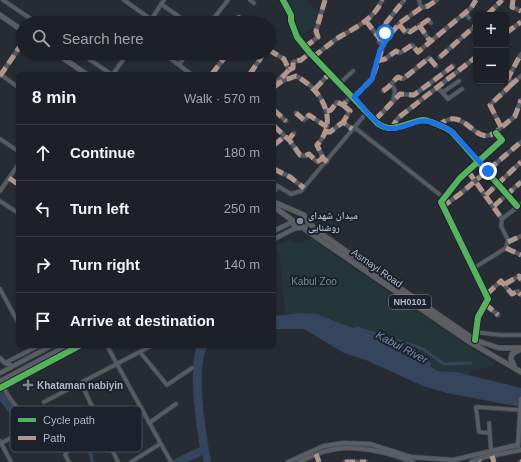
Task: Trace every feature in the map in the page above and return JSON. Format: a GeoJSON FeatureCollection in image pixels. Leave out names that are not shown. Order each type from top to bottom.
{"type":"FeatureCollection","features":[{"type":"Feature","properties":{"kind":"highway"},"geometry":{"type":"LineString","coordinates":[[0,15],[16,25]]}},
{"type":"Feature","properties":{"kind":"highway"},"geometry":{"type":"LineString","coordinates":[[65,60],[81,72]]}},
{"type":"Feature","properties":{"kind":"highway","name":"NH0101"},"geometry":{"type":"LineString","coordinates":[[276,203],[306,217],[308,221]]}},
{"type":"Feature","properties":{"kind":"highway"},"geometry":{"type":"LineString","coordinates":[[276,209],[292,221],[296,228],[303,228],[308,221]]}},
{"type":"Feature","properties":{"kind":"highway"},"geometry":{"type":"LineString","coordinates":[[292,221],[295,216],[300,214]]}},
{"type":"Feature","properties":{"kind":"highway","name":"Asmayi Road"},"geometry":{"type":"LineString","coordinates":[[308,221],[320,233],[358,261],[475,340],[499,348],[521,348]]}},
{"type":"Feature","properties":{"kind":"highway","name":"Asmayi Road"},"geometry":{"type":"LineString","coordinates":[[303,228],[463,338],[514,367],[520,373]]}},
{"type":"Feature","properties":{"kind":"highway","name":"NH0101"},"geometry":{"type":"LineString","coordinates":[[514,367],[512,357],[515,352],[521,348]]}},
{"type":"Feature","properties":{"kind":"main road"},"geometry":{"type":"LineString","coordinates":[[276,230],[292,221]]}},
{"type":"Feature","properties":{"kind":"main road"},"geometry":{"type":"LineString","coordinates":[[276,238],[296,228]]}},
{"type":"Feature","properties":{"kind":"main road"},"geometry":{"type":"LineString","coordinates":[[2,372],[47,348]]}},
{"type":"Feature","properties":{"kind":"main road"},"geometry":{"type":"LineString","coordinates":[[0,381],[62,348]]}},
{"type":"Feature","properties":{"kind":"main road"},"geometry":{"type":"LineString","coordinates":[[0,358],[5,363],[13,366]]}},
{"type":"Feature","properties":{"kind":"main road"},"geometry":{"type":"LineString","coordinates":[[23,361],[24,368]]}},
{"type":"Feature","properties":{"kind":"main road"},"geometry":{"type":"LineString","coordinates":[[471,462],[520,450],[517,445],[520,436],[521,399]]}},
{"type":"Feature","properties":{"kind":"main road"},"geometry":{"type":"LineString","coordinates":[[288,462],[324,446],[344,443],[370,444],[411,457],[440,460],[463,459],[491,450],[517,445]]}},
{"type":"Feature","properties":{"kind":"main road"},"geometry":{"type":"LineString","coordinates":[[299,462],[328,449],[358,448],[370,449],[413,462]]}},
{"type":"Feature","properties":{"kind":"street"},"geometry":{"type":"LineString","coordinates":[[3,0],[27,16]]}},
{"type":"Feature","properties":{"kind":"street"},"geometry":{"type":"LineString","coordinates":[[124,0],[144,16]]}},
{"type":"Feature","properties":{"kind":"street"},"geometry":{"type":"LineString","coordinates":[[153,16],[164,0]]}},
{"type":"Feature","properties":{"kind":"street"},"geometry":{"type":"LineString","coordinates":[[215,16],[228,0]]}},
{"type":"Feature","properties":{"kind":"street"},"geometry":{"type":"LineString","coordinates":[[250,0],[254,3]]}},
{"type":"Feature","properties":{"kind":"street"},"geometry":{"type":"LineString","coordinates":[[283,0],[291,15],[291,21],[297,37],[329,74],[340,83],[382,126],[391,129],[422,120],[446,128],[452,132],[519,205],[502,219]]}},
{"type":"Feature","properties":{"kind":"street"},"geometry":{"type":"LineString","coordinates":[[305,47],[318,37],[316,31],[325,0]]}},
{"type":"Feature","properties":{"kind":"street"},"geometry":{"type":"LineString","coordinates":[[313,57],[340,37],[366,22],[376,11],[382,0]]}},
{"type":"Feature","properties":{"kind":"street"},"geometry":{"type":"LineString","coordinates":[[389,36],[384,32],[387,27],[386,26],[404,0]]}},
{"type":"Feature","properties":{"kind":"street"},"geometry":{"type":"LineString","coordinates":[[419,0],[421,8]]}},
{"type":"Feature","properties":{"kind":"street"},"geometry":{"type":"LineString","coordinates":[[343,105],[372,79],[382,45],[399,24],[421,8],[438,0]]}},
{"type":"Feature","properties":{"kind":"street"},"geometry":{"type":"LineString","coordinates":[[377,61],[385,59],[396,51],[400,53],[412,45],[418,52],[472,8],[476,0]]}},
{"type":"Feature","properties":{"kind":"street"},"geometry":{"type":"LineString","coordinates":[[490,12],[502,0]]}},
{"type":"Feature","properties":{"kind":"street"},"geometry":{"type":"LineString","coordinates":[[513,0],[512,7],[521,11]]}},
{"type":"Feature","properties":{"kind":"street"},"geometry":{"type":"LineString","coordinates":[[161,4],[178,16]]}},
{"type":"Feature","properties":{"kind":"street"},"geometry":{"type":"LineString","coordinates":[[466,13],[469,18]]}},
{"type":"Feature","properties":{"kind":"street"},"geometry":{"type":"LineString","coordinates":[[399,24],[405,32],[408,30],[410,32],[428,20],[430,23]]}},
{"type":"Feature","properties":{"kind":"street"},"geometry":{"type":"LineString","coordinates":[[366,22],[380,39],[379,42],[382,45]]}},
{"type":"Feature","properties":{"kind":"street"},"geometry":{"type":"LineString","coordinates":[[509,31],[521,22]]}},
{"type":"Feature","properties":{"kind":"street"},"geometry":{"type":"LineString","coordinates":[[419,25],[430,41]]}},
{"type":"Feature","properties":{"kind":"street"},"geometry":{"type":"LineString","coordinates":[[440,57],[473,28]]}},
{"type":"Feature","properties":{"kind":"street"},"geometry":{"type":"LineString","coordinates":[[16,52],[0,75],[16,86]]}},
{"type":"Feature","properties":{"kind":"street"},"geometry":{"type":"LineString","coordinates":[[278,84],[278,80],[293,68],[293,62],[301,60],[310,53]]}},
{"type":"Feature","properties":{"kind":"street"},"geometry":{"type":"LineString","coordinates":[[276,54],[284,59],[289,70]]}},
{"type":"Feature","properties":{"kind":"street"},"geometry":{"type":"LineString","coordinates":[[510,86],[512,82],[508,78],[521,54]]}},
{"type":"Feature","properties":{"kind":"street"},"geometry":{"type":"LineString","coordinates":[[383,91],[398,77],[403,79],[429,58],[436,66]]}},
{"type":"Feature","properties":{"kind":"street"},"geometry":{"type":"LineString","coordinates":[[391,129],[398,118],[473,59]]}},
{"type":"Feature","properties":{"kind":"street"},"geometry":{"type":"LineString","coordinates":[[91,60],[109,72]]}},
{"type":"Feature","properties":{"kind":"street"},"geometry":{"type":"LineString","coordinates":[[114,72],[123,60]]}},
{"type":"Feature","properties":{"kind":"street"},"geometry":{"type":"LineString","coordinates":[[172,60],[188,72]]}},
{"type":"Feature","properties":{"kind":"street"},"geometry":{"type":"LineString","coordinates":[[179,65],[183,60]]}},
{"type":"Feature","properties":{"kind":"street"},"geometry":{"type":"LineString","coordinates":[[214,72],[223,60]]}},
{"type":"Feature","properties":{"kind":"street"},"geometry":{"type":"LineString","coordinates":[[251,72],[259,60]]}},
{"type":"Feature","properties":{"kind":"street"},"geometry":{"type":"LineString","coordinates":[[375,120],[400,94],[414,95],[453,66]]}},
{"type":"Feature","properties":{"kind":"street"},"geometry":{"type":"LineString","coordinates":[[340,83],[353,71]]}},
{"type":"Feature","properties":{"kind":"street"},"geometry":{"type":"LineString","coordinates":[[315,89],[329,74]]}},
{"type":"Feature","properties":{"kind":"street"},"geometry":{"type":"LineString","coordinates":[[278,84],[296,76],[315,89],[320,95],[327,111],[327,127],[317,145],[323,158],[327,162]]}},
{"type":"Feature","properties":{"kind":"street"},"geometry":{"type":"LineString","coordinates":[[501,127],[490,105],[521,76]]}},
{"type":"Feature","properties":{"kind":"street"},"geometry":{"type":"LineString","coordinates":[[442,92],[459,81]]}},
{"type":"Feature","properties":{"kind":"street"},"geometry":{"type":"LineString","coordinates":[[391,84],[395,90],[393,101]]}},
{"type":"Feature","properties":{"kind":"street"},"geometry":{"type":"LineString","coordinates":[[436,88],[448,99],[462,89]]}},
{"type":"Feature","properties":{"kind":"street"},"geometry":{"type":"LineString","coordinates":[[325,132],[330,132],[343,122],[350,111],[337,102],[331,110],[327,111]]}},
{"type":"Feature","properties":{"kind":"street"},"geometry":{"type":"LineString","coordinates":[[437,126],[449,119],[455,119],[461,120],[479,135],[496,133],[515,116],[520,106],[520,102]]}},
{"type":"Feature","properties":{"kind":"street"},"geometry":{"type":"LineString","coordinates":[[276,190],[278,187],[290,194],[297,194],[327,162],[368,111]]}},
{"type":"Feature","properties":{"kind":"street"},"geometry":{"type":"LineString","coordinates":[[276,112],[286,120]]}},
{"type":"Feature","properties":{"kind":"street"},"geometry":{"type":"LineString","coordinates":[[296,113],[304,120],[309,115],[327,127]]}},
{"type":"Feature","properties":{"kind":"street"},"geometry":{"type":"LineString","coordinates":[[343,122],[439,194]]}},
{"type":"Feature","properties":{"kind":"street"},"geometry":{"type":"LineString","coordinates":[[276,128],[290,141],[300,155],[304,156],[309,154],[317,162],[323,158]]}},
{"type":"Feature","properties":{"kind":"street"},"geometry":{"type":"LineString","coordinates":[[276,143],[284,137],[289,139],[294,133]]}},
{"type":"Feature","properties":{"kind":"street"},"geometry":{"type":"LineString","coordinates":[[475,340],[478,317],[488,298],[442,207],[441,202],[442,199],[478,160],[502,140],[496,133]]}},
{"type":"Feature","properties":{"kind":"street"},"geometry":{"type":"LineString","coordinates":[[0,139],[16,150]]}},
{"type":"Feature","properties":{"kind":"street"},"geometry":{"type":"LineString","coordinates":[[442,207],[488,171],[521,142]]}},
{"type":"Feature","properties":{"kind":"street"},"geometry":{"type":"LineString","coordinates":[[486,195],[521,162]]}},
{"type":"Feature","properties":{"kind":"street"},"geometry":{"type":"LineString","coordinates":[[0,191],[16,168]]}},
{"type":"Feature","properties":{"kind":"street"},"geometry":{"type":"LineString","coordinates":[[276,170],[290,177],[304,188]]}},
{"type":"Feature","properties":{"kind":"street"},"geometry":{"type":"LineString","coordinates":[[468,171],[476,180],[502,219],[501,226],[508,238],[506,248],[474,268]]}},
{"type":"Feature","properties":{"kind":"street"},"geometry":{"type":"LineString","coordinates":[[9,178],[16,183]]}},
{"type":"Feature","properties":{"kind":"street"},"geometry":{"type":"LineString","coordinates":[[494,206],[521,182]]}},
{"type":"Feature","properties":{"kind":"street"},"geometry":{"type":"LineString","coordinates":[[0,201],[16,212]]}},
{"type":"Feature","properties":{"kind":"street"},"geometry":{"type":"LineString","coordinates":[[508,242],[521,236]]}},
{"type":"Feature","properties":{"kind":"street"},"geometry":{"type":"LineString","coordinates":[[506,248],[521,255]]}},
{"type":"Feature","properties":{"kind":"street"},"geometry":{"type":"LineString","coordinates":[[505,284],[520,276]]}},
{"type":"Feature","properties":{"kind":"street"},"geometry":{"type":"LineString","coordinates":[[487,294],[499,282],[505,284],[512,294],[518,291],[521,295]]}},
{"type":"Feature","properties":{"kind":"street"},"geometry":{"type":"LineString","coordinates":[[0,289],[16,318]]}},
{"type":"Feature","properties":{"kind":"street"},"geometry":{"type":"LineString","coordinates":[[485,304],[498,315]]}},
{"type":"Feature","properties":{"kind":"street"},"geometry":{"type":"LineString","coordinates":[[475,332],[500,335],[521,335]]}},
{"type":"Feature","properties":{"kind":"street"},"geometry":{"type":"LineString","coordinates":[[5,363],[30,348]]}},
{"type":"Feature","properties":{"kind":"street"},"geometry":{"type":"LineString","coordinates":[[15,406],[2,387],[75,348]]}},
{"type":"Feature","properties":{"kind":"street"},"geometry":{"type":"LineString","coordinates":[[108,348],[139,406]]}},
{"type":"Feature","properties":{"kind":"street"},"geometry":{"type":"LineString","coordinates":[[44,402],[147,348]]}},
{"type":"Feature","properties":{"kind":"street"},"geometry":{"type":"LineString","coordinates":[[140,352],[167,385],[192,368]]}},
{"type":"Feature","properties":{"kind":"street"},"geometry":{"type":"LineString","coordinates":[[81,383],[92,406]]}},
{"type":"Feature","properties":{"kind":"street"},"geometry":{"type":"LineString","coordinates":[[149,423],[176,404]]}},
{"type":"Feature","properties":{"kind":"street"},"geometry":{"type":"LineString","coordinates":[[489,433],[479,432],[476,407],[520,409]]}},
{"type":"Feature","properties":{"kind":"street"},"geometry":{"type":"LineString","coordinates":[[142,411],[170,460]]}},
{"type":"Feature","properties":{"kind":"street"},"geometry":{"type":"LineString","coordinates":[[489,423],[491,450]]}},
{"type":"Feature","properties":{"kind":"street"},"geometry":{"type":"LineString","coordinates":[[1,442],[11,462]]}},
{"type":"Feature","properties":{"kind":"street"},"geometry":{"type":"LineString","coordinates":[[131,462],[160,444]]}},
{"type":"Feature","properties":{"kind":"street"},"geometry":{"type":"LineString","coordinates":[[67,452],[65,455],[69,462]]}},
{"type":"Feature","properties":{"kind":"street"},"geometry":{"type":"LineString","coordinates":[[113,452],[118,462]]}},
{"type":"Feature","properties":{"kind":"street"},"geometry":{"type":"LineString","coordinates":[[316,454],[319,462]]}},
{"type":"Feature","properties":{"kind":"street"},"geometry":{"type":"LineString","coordinates":[[492,456],[494,462]]}},
{"type":"Feature","properties":{"kind":"street"},"geometry":{"type":"LineString","coordinates":[[345,462],[366,462]]}},
{"type":"Feature","properties":{"kind":"green space"},"geometry":{"type":"Polygon","coordinates":[[[283,0],[306,0],[314,9],[319,10],[314,27],[297,37],[291,17],[283,0]]]}},
{"type":"Feature","properties":{"kind":"green space","name":"Kabul Zoo"},"geometry":{"type":"Polygon","coordinates":[[[311,239],[494,363],[493,366],[470,370],[469,375],[438,371],[431,368],[431,360],[425,355],[323,316],[305,313],[285,314],[280,258],[276,246],[289,240],[298,243],[311,239]]]}},
{"type":"Feature","properties":{"kind":"water","name":"Kabul River"},"geometry":{"type":"Polygon","coordinates":[[[301,313],[316,314],[421,353],[430,358],[431,367],[438,371],[456,372],[521,388],[521,407],[447,393],[423,386],[366,360],[344,353],[304,329],[276,329],[276,316],[301,313]]]}},
{"type":"Feature","properties":{"kind":"water"},"geometry":{"type":"Polygon","coordinates":[[[196,348],[207,348],[202,369],[202,385],[211,462],[204,462],[202,455],[188,462],[169,462],[200,447],[193,381],[194,356],[196,348]]]}},
{"type":"Feature","properties":{"kind":"water"},"geometry":{"type":"Polygon","coordinates":[[[0,388],[14,406],[10,406],[10,414],[0,401],[0,388]]]}},
{"type":"Feature","properties":{"kind":"water"},"geometry":{"type":"Polygon","coordinates":[[[88,452],[93,452],[94,462],[91,462],[88,452]]]}},
{"type":"Feature","properties":{"kind":"waterway","name":"Kabul River"},"geometry":{"type":"LineString","coordinates":[[353,331],[357,328],[423,349],[444,364],[471,363]]}},
{"type":"Feature","properties":{"kind":"marked path"},"geometry":{"type":"LineString","coordinates":[[305,47],[318,37],[316,31],[325,0]]}},
{"type":"Feature","properties":{"kind":"marked path"},"geometry":{"type":"LineString","coordinates":[[313,57],[337,38],[370,17],[375,12],[382,0]]}},
{"type":"Feature","properties":{"kind":"marked path"},"geometry":{"type":"LineString","coordinates":[[389,36],[384,32],[387,27],[386,23],[404,0]]}},
{"type":"Feature","properties":{"kind":"marked path"},"geometry":{"type":"LineString","coordinates":[[354,97],[372,79],[385,40],[401,22],[421,8],[428,6],[437,0]]}},
{"type":"Feature","properties":{"kind":"marked path"},"geometry":{"type":"LineString","coordinates":[[377,61],[385,59],[396,51],[400,53],[412,45],[418,52],[471,8],[476,0]]}},
{"type":"Feature","properties":{"kind":"marked path"},"geometry":{"type":"LineString","coordinates":[[490,12],[502,0]]}},
{"type":"Feature","properties":{"kind":"marked path"},"geometry":{"type":"LineString","coordinates":[[513,0],[512,7],[521,11]]}},
{"type":"Feature","properties":{"kind":"marked path"},"geometry":{"type":"LineString","coordinates":[[399,24],[405,32],[408,30],[410,32],[428,20],[431,23]]}},
{"type":"Feature","properties":{"kind":"marked path"},"geometry":{"type":"LineString","coordinates":[[366,21],[380,39],[379,42],[382,45]]}},
{"type":"Feature","properties":{"kind":"marked path"},"geometry":{"type":"LineString","coordinates":[[509,31],[521,22]]}},
{"type":"Feature","properties":{"kind":"marked path"},"geometry":{"type":"LineString","coordinates":[[419,25],[430,41]]}},
{"type":"Feature","properties":{"kind":"marked path"},"geometry":{"type":"LineString","coordinates":[[440,57],[473,28]]}},
{"type":"Feature","properties":{"kind":"marked path"},"geometry":{"type":"LineString","coordinates":[[0,76],[16,52]]}},
{"type":"Feature","properties":{"kind":"marked path"},"geometry":{"type":"LineString","coordinates":[[289,70],[293,68],[293,62],[301,60],[310,53]]}},
{"type":"Feature","properties":{"kind":"marked path"},"geometry":{"type":"LineString","coordinates":[[276,54],[284,59],[289,70],[278,82]]}},
{"type":"Feature","properties":{"kind":"marked path"},"geometry":{"type":"LineString","coordinates":[[501,127],[490,105],[510,86],[512,82],[508,78],[521,54]]}},
{"type":"Feature","properties":{"kind":"marked path"},"geometry":{"type":"LineString","coordinates":[[383,91],[398,77],[403,79],[429,58],[436,66]]}},
{"type":"Feature","properties":{"kind":"marked path"},"geometry":{"type":"LineString","coordinates":[[391,129],[398,118],[473,59]]}},
{"type":"Feature","properties":{"kind":"marked path"},"geometry":{"type":"LineString","coordinates":[[214,72],[223,60]]}},
{"type":"Feature","properties":{"kind":"marked path"},"geometry":{"type":"LineString","coordinates":[[251,72],[259,60]]}},
{"type":"Feature","properties":{"kind":"marked path"},"geometry":{"type":"LineString","coordinates":[[375,120],[400,94],[414,95],[453,66]]}},
{"type":"Feature","properties":{"kind":"marked path"},"geometry":{"type":"LineString","coordinates":[[315,89],[329,74]]}},
{"type":"Feature","properties":{"kind":"marked path"},"geometry":{"type":"LineString","coordinates":[[276,86],[282,81],[296,76],[305,82],[320,97],[327,116],[327,126],[324,135],[317,145],[323,158],[327,162]]}},
{"type":"Feature","properties":{"kind":"marked path"},"geometry":{"type":"LineString","coordinates":[[510,86],[521,76]]}},
{"type":"Feature","properties":{"kind":"marked path"},"geometry":{"type":"LineString","coordinates":[[327,111],[331,110],[337,102],[343,105],[352,95]]}},
{"type":"Feature","properties":{"kind":"marked path"},"geometry":{"type":"LineString","coordinates":[[437,126],[448,120],[455,119],[467,124],[482,135],[488,136],[515,116],[521,100]]}},
{"type":"Feature","properties":{"kind":"marked path"},"geometry":{"type":"LineString","coordinates":[[343,105],[350,111],[343,122]]}},
{"type":"Feature","properties":{"kind":"marked path"},"geometry":{"type":"LineString","coordinates":[[276,112],[286,121]]}},
{"type":"Feature","properties":{"kind":"marked path"},"geometry":{"type":"LineString","coordinates":[[296,113],[304,120],[309,115],[327,127]]}},
{"type":"Feature","properties":{"kind":"marked path"},"geometry":{"type":"LineString","coordinates":[[325,132],[330,132],[343,122],[352,129]]}},
{"type":"Feature","properties":{"kind":"marked path"},"geometry":{"type":"LineString","coordinates":[[276,128],[290,141],[300,155],[304,156],[309,154],[317,162],[323,158]]}},
{"type":"Feature","properties":{"kind":"marked path"},"geometry":{"type":"LineString","coordinates":[[276,143],[284,137],[289,139],[294,133]]}},
{"type":"Feature","properties":{"kind":"marked path"},"geometry":{"type":"LineString","coordinates":[[442,207],[460,194],[521,142]]}},
{"type":"Feature","properties":{"kind":"marked path"},"geometry":{"type":"LineString","coordinates":[[486,195],[521,162]]}},
{"type":"Feature","properties":{"kind":"marked path"},"geometry":{"type":"LineString","coordinates":[[276,170],[290,177],[304,188]]}},
{"type":"Feature","properties":{"kind":"marked path"},"geometry":{"type":"LineString","coordinates":[[468,171],[502,219]]}},
{"type":"Feature","properties":{"kind":"marked path"},"geometry":{"type":"LineString","coordinates":[[9,178],[16,183]]}},
{"type":"Feature","properties":{"kind":"marked path"},"geometry":{"type":"LineString","coordinates":[[494,206],[521,182]]}},
{"type":"Feature","properties":{"kind":"marked path"},"geometry":{"type":"LineString","coordinates":[[508,242],[521,236]]}},
{"type":"Feature","properties":{"kind":"marked path"},"geometry":{"type":"LineString","coordinates":[[506,248],[521,255]]}},
{"type":"Feature","properties":{"kind":"marked path"},"geometry":{"type":"LineString","coordinates":[[505,284],[519,276],[521,280]]}},
{"type":"Feature","properties":{"kind":"marked path"},"geometry":{"type":"LineString","coordinates":[[487,294],[501,281],[512,294],[518,291],[521,295]]}},
{"type":"Feature","properties":{"kind":"marked path"},"geometry":{"type":"LineString","coordinates":[[485,304],[498,315]]}},
{"type":"Feature","properties":{"kind":"marked path"},"geometry":{"type":"LineString","coordinates":[[316,454],[319,462]]}},
{"type":"Feature","properties":{"kind":"marked path"},"geometry":{"type":"LineString","coordinates":[[492,456],[494,462]]}},
{"type":"Feature","properties":{"kind":"marked path"},"geometry":{"type":"LineString","coordinates":[[345,462],[366,462]]}},
{"type":"Feature","properties":{"kind":"cycle path"},"geometry":{"type":"LineString","coordinates":[[283,0],[291,15],[291,21],[297,37],[310,53],[377,123],[389,128],[394,128],[417,121],[426,120],[450,130],[517,206]]}},
{"type":"Feature","properties":{"kind":"cycle path"},"geometry":{"type":"LineString","coordinates":[[475,340],[478,317],[488,299],[441,202],[460,178],[502,140],[496,133]]}},
{"type":"Feature","properties":{"kind":"cycle path"},"geometry":{"type":"LineString","coordinates":[[0,388],[75,348]]}},
{"type":"Feature","properties":{"kind":"place","name":"میدان شهدای روشنایی"},"geometry":{"type":"Point","coordinates":[300,221]}},
{"type":"Feature","properties":{"kind":"place","name":"Khataman nabiyin"},"geometry":{"type":"Point","coordinates":[28,385]}},
{"type":"Feature","properties":{"kind":"route"},"geometry":{"type":"LineString","coordinates":[[385,33],[389,36],[385,40],[380,50],[372,79],[354,97],[368,111],[377,123],[387,128],[397,128],[422,120],[446,128],[452,132],[488,171]]}}]}
